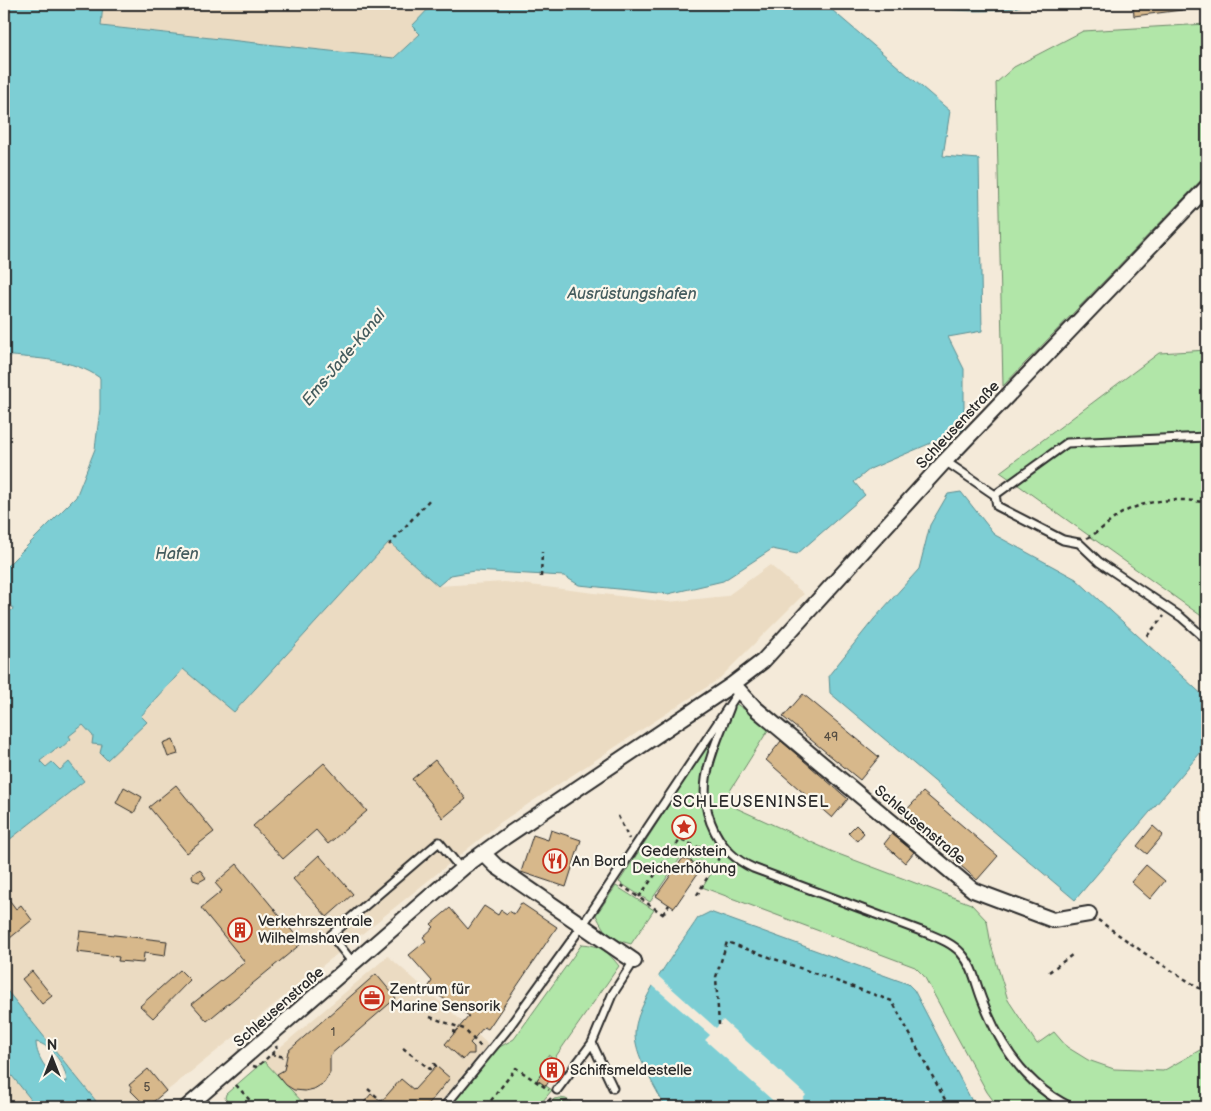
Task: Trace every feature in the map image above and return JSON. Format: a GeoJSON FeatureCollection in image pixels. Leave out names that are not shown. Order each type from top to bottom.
{"type":"FeatureCollection","features":[{"type":"Feature","properties":{"kind":"street","name":"Schleusenstraße"},"geometry":{"type":"LineString","coordinates":[[188,1107],[461,869],[736,688],[773,651],[945,461],[1207,187]]}},
{"type":"Feature","properties":{"kind":"street","name":"Schleusenstraße"},"geometry":{"type":"LineString","coordinates":[[736,688],[755,708],[972,890],[1053,920],[1089,914]]}},
{"type":"Feature","properties":{"kind":"street"},"geometry":{"type":"LineString","coordinates":[[483,853],[496,866],[634,961]]}},
{"type":"Feature","properties":{"kind":"lane"},"geometry":{"type":"LineString","coordinates":[[995,495],[1067,444],[1207,437]]}},
{"type":"Feature","properties":{"kind":"lane"},"geometry":{"type":"LineString","coordinates":[[945,461],[995,495],[997,506],[1063,540],[1079,543],[1099,562],[1169,608],[1207,640]]}},
{"type":"Feature","properties":{"kind":"lane"},"geometry":{"type":"LineString","coordinates":[[736,688],[709,764],[704,794],[710,822],[727,851],[735,859],[753,868],[929,934],[955,948],[970,967],[990,1019],[1015,1061],[1036,1084],[1071,1107]]}},
{"type":"Feature","properties":{"kind":"lane"},"geometry":{"type":"LineString","coordinates":[[444,1107],[507,1030],[582,926],[730,707]]}},
{"type":"Feature","properties":{"kind":"lane"},"geometry":{"type":"LineString","coordinates":[[354,963],[331,935],[439,842],[461,869]]}},
{"type":"Feature","properties":{"kind":"lane"},"geometry":{"type":"LineString","coordinates":[[555,1092],[592,1043],[612,995],[634,961]]}},
{"type":"Feature","properties":{"kind":"lane"},"geometry":{"type":"LineString","coordinates":[[592,1043],[613,1088]]}},
{"type":"Feature","properties":{"kind":"path"},"geometry":{"type":"LineString","coordinates":[[389,545],[431,498]]}},
{"type":"Feature","properties":{"kind":"path"},"geometry":{"type":"LineString","coordinates":[[1079,543],[1102,530],[1120,515],[1165,499],[1207,503]]}},
{"type":"Feature","properties":{"kind":"path"},"geometry":{"type":"LineString","coordinates":[[541,576],[542,552]]}},
{"type":"Feature","properties":{"kind":"path"},"geometry":{"type":"LineString","coordinates":[[1147,636],[1169,608]]}},
{"type":"Feature","properties":{"kind":"path"},"geometry":{"type":"LineString","coordinates":[[618,816],[634,850]]}},
{"type":"Feature","properties":{"kind":"path"},"geometry":{"type":"LineString","coordinates":[[638,897],[680,840],[728,859]]}},
{"type":"Feature","properties":{"kind":"path"},"geometry":{"type":"LineString","coordinates":[[697,895],[720,856]]}},
{"type":"Feature","properties":{"kind":"path"},"geometry":{"type":"LineString","coordinates":[[613,880],[667,917]]}},
{"type":"Feature","properties":{"kind":"path"},"geometry":{"type":"LineString","coordinates":[[663,914],[669,905]]}},
{"type":"Feature","properties":{"kind":"path"},"geometry":{"type":"LineString","coordinates":[[1089,914],[1150,957],[1207,993]]}},
{"type":"Feature","properties":{"kind":"path"},"geometry":{"type":"LineString","coordinates":[[719,1025],[716,977],[727,942],[892,1001],[949,1107]]}},
{"type":"Feature","properties":{"kind":"path"},"geometry":{"type":"LineString","coordinates":[[1049,972],[1072,955]]}},
{"type":"Feature","properties":{"kind":"path"},"geometry":{"type":"LineString","coordinates":[[430,1017],[464,1029],[475,1038],[475,1043]]}},
{"type":"Feature","properties":{"kind":"path"},"geometry":{"type":"LineString","coordinates":[[454,1034],[456,1026]]}},
{"type":"Feature","properties":{"kind":"path"},"geometry":{"type":"LineString","coordinates":[[275,1044],[251,1066],[257,1067],[277,1049]]}},
{"type":"Feature","properties":{"kind":"path"},"geometry":{"type":"LineString","coordinates":[[403,1048],[430,1069],[434,1064],[440,1069]]}},
{"type":"Feature","properties":{"kind":"path"},"geometry":{"type":"LineString","coordinates":[[272,1054],[285,1057]]}},
{"type":"Feature","properties":{"kind":"path"},"geometry":{"type":"LineString","coordinates":[[550,1060],[560,1064]]}},
{"type":"Feature","properties":{"kind":"path"},"geometry":{"type":"LineString","coordinates":[[486,1107],[516,1068],[555,1092],[543,1107]]}},
{"type":"Feature","properties":{"kind":"path"},"geometry":{"type":"LineString","coordinates":[[230,1084],[237,1078]]}},
{"type":"Feature","properties":{"kind":"path"},"geometry":{"type":"LineString","coordinates":[[236,1086],[256,1107]]}},
{"type":"Feature","properties":{"kind":"path"},"geometry":{"type":"LineString","coordinates":[[368,1089],[384,1103],[381,1107]]}},
{"type":"Feature","properties":{"kind":"shaded area"},"geometry":{"type":"Polygon","coordinates":[[[103,4],[433,4],[413,26],[420,34],[394,58],[101,26],[103,4]]]}},
{"type":"Feature","properties":{"kind":"shaded area"},"geometry":{"type":"Polygon","coordinates":[[[389,542],[438,586],[505,582],[668,602],[727,596],[770,565],[804,594],[719,679],[501,822],[147,1107],[144,1103],[138,1107],[123,1105],[89,1107],[96,1101],[4,987],[4,844],[84,781],[60,770],[46,767],[40,761],[58,747],[60,749],[71,739],[69,736],[83,725],[93,736],[141,717],[183,669],[234,712],[389,542]]]}},
{"type":"Feature","properties":{"kind":"shaded area"},"geometry":{"type":"Polygon","coordinates":[[[388,956],[488,1044],[436,1107],[307,1107],[264,1061],[388,956]]]}},
{"type":"Feature","properties":{"kind":"shaded area"},"geometry":{"type":"Polygon","coordinates":[[[4,1066],[37,1107],[4,1107],[4,1066]]]}},
{"type":"Feature","properties":{"kind":"green space"},"geometry":{"type":"Polygon","coordinates":[[[1207,24],[1207,174],[1003,386],[996,83],[1014,67],[1083,31],[1207,24]]]}},
{"type":"Feature","properties":{"kind":"green space"},"geometry":{"type":"Polygon","coordinates":[[[1207,350],[1207,620],[1000,472],[1159,353],[1207,350]]]}},
{"type":"Feature","properties":{"kind":"green space"},"geometry":{"type":"Polygon","coordinates":[[[735,703],[770,727],[723,802],[833,852],[971,904],[987,921],[991,945],[1008,1000],[1037,1044],[1054,1032],[1067,1047],[1088,1060],[1114,1069],[1163,1071],[1207,1046],[1207,1107],[998,1107],[987,1092],[924,976],[915,967],[702,887],[713,871],[681,857],[650,902],[619,882],[735,703]]]}},
{"type":"Feature","properties":{"kind":"green space"},"geometry":{"type":"Polygon","coordinates":[[[616,886],[654,910],[631,944],[609,935],[596,915],[616,886]]]}},
{"type":"Feature","properties":{"kind":"green space"},"geometry":{"type":"Polygon","coordinates":[[[582,944],[604,950],[619,966],[554,1059],[548,1055],[541,1064],[546,1067],[537,1080],[552,1090],[538,1107],[448,1107],[496,1049],[514,1039],[582,944]]]}},
{"type":"Feature","properties":{"kind":"green space"},"geometry":{"type":"Polygon","coordinates":[[[264,1061],[307,1107],[225,1107],[229,1104],[225,1098],[226,1094],[264,1061]]]}},
{"type":"Feature","properties":{"kind":"green space"},"geometry":{"type":"Polygon","coordinates":[[[554,1099],[566,1099],[578,1107],[548,1107],[554,1099]]]}},
{"type":"Feature","properties":{"kind":"water","name":"Ausrüstungshafen"},"geometry":{"type":"Polygon","coordinates":[[[4,4],[103,4],[101,26],[394,58],[420,34],[412,26],[433,4],[825,4],[950,111],[943,156],[979,159],[982,331],[948,337],[964,369],[964,429],[870,469],[854,482],[865,495],[797,554],[772,549],[723,581],[668,594],[579,585],[564,576],[474,571],[451,575],[438,586],[389,542],[234,712],[183,669],[141,716],[147,722],[107,760],[100,753],[102,745],[92,744],[93,736],[83,725],[69,736],[71,739],[60,749],[58,747],[40,761],[46,767],[52,762],[60,770],[69,762],[84,781],[4,844],[4,617],[13,609],[4,593],[4,569],[76,497],[95,449],[100,409],[100,378],[89,371],[54,360],[4,355],[4,4]]]}},
{"type":"Feature","properties":{"kind":"water"},"geometry":{"type":"Polygon","coordinates":[[[915,4],[1026,4],[1002,10],[971,11],[915,4]]]}},
{"type":"Feature","properties":{"kind":"water"},"geometry":{"type":"Polygon","coordinates":[[[961,492],[995,535],[1076,579],[1207,699],[1207,745],[1075,900],[830,693],[829,675],[874,619],[919,569],[930,525],[948,494],[961,492]]]}},
{"type":"Feature","properties":{"kind":"water"},"geometry":{"type":"Polygon","coordinates":[[[710,912],[908,984],[914,990],[975,1107],[665,1107],[639,1054],[635,1036],[636,1023],[649,992],[670,959],[698,918],[710,912]]]}},
{"type":"Feature","properties":{"kind":"water"},"geometry":{"type":"Polygon","coordinates":[[[4,987],[96,1101],[89,1107],[37,1107],[4,1066],[4,987]],[[36,1042],[42,1061],[55,1077],[67,1082],[61,1064],[53,1052],[36,1042]]]}},
{"type":"Feature","properties":{"kind":"pier"},"geometry":{"type":"Polygon","coordinates":[[[658,976],[716,1028],[723,1020],[806,1095],[797,1107],[780,1107],[705,1040],[710,1035],[652,985],[658,976]]]}},
{"type":"Feature","properties":{"kind":"building"},"geometry":{"type":"Polygon","coordinates":[[[1133,4],[1182,4],[1182,10],[1134,16],[1133,4]]]}},
{"type":"Feature","properties":{"kind":"building"},"geometry":{"type":"Polygon","coordinates":[[[803,694],[879,757],[860,780],[783,717],[803,694]]]}},
{"type":"Feature","properties":{"kind":"building"},"geometry":{"type":"Polygon","coordinates":[[[173,739],[178,754],[168,757],[163,743],[173,739]]]}},
{"type":"Feature","properties":{"kind":"building"},"geometry":{"type":"Polygon","coordinates":[[[781,741],[848,799],[832,818],[766,760],[781,741]]]}},
{"type":"Feature","properties":{"kind":"building"},"geometry":{"type":"Polygon","coordinates":[[[435,760],[466,799],[443,818],[412,779],[435,760]]]}},
{"type":"Feature","properties":{"kind":"building"},"geometry":{"type":"Polygon","coordinates":[[[324,763],[367,811],[328,844],[316,830],[283,859],[253,826],[324,763]]]}},
{"type":"Feature","properties":{"kind":"building"},"geometry":{"type":"Polygon","coordinates":[[[176,785],[214,832],[187,853],[149,807],[176,785]]]}},
{"type":"Feature","properties":{"kind":"building"},"geometry":{"type":"Polygon","coordinates":[[[124,787],[142,797],[134,813],[116,803],[124,787]]]}},
{"type":"Feature","properties":{"kind":"building"},"geometry":{"type":"Polygon","coordinates":[[[923,792],[998,856],[977,880],[927,836],[925,839],[903,820],[905,818],[902,815],[923,792]]]}},
{"type":"Feature","properties":{"kind":"building"},"geometry":{"type":"Polygon","coordinates":[[[856,825],[864,833],[857,841],[848,833],[856,825]]]}},
{"type":"Feature","properties":{"kind":"building"},"geometry":{"type":"Polygon","coordinates":[[[1153,826],[1163,835],[1147,854],[1137,846],[1153,826]]]}},
{"type":"Feature","properties":{"kind":"building"},"geometry":{"type":"Polygon","coordinates":[[[551,830],[581,840],[566,887],[521,872],[533,835],[548,840],[551,830]]]}},
{"type":"Feature","properties":{"kind":"building"},"geometry":{"type":"Polygon","coordinates":[[[892,834],[914,852],[905,863],[884,844],[892,834]]]}},
{"type":"Feature","properties":{"kind":"building"},"geometry":{"type":"Polygon","coordinates":[[[319,855],[353,894],[327,917],[293,879],[319,855]]]}},
{"type":"Feature","properties":{"kind":"building"},"geometry":{"type":"Polygon","coordinates":[[[683,858],[693,862],[690,867],[698,873],[674,908],[656,896],[683,858]]]}},
{"type":"Feature","properties":{"kind":"building"},"geometry":{"type":"Polygon","coordinates":[[[237,864],[302,943],[207,1021],[192,1004],[245,962],[201,908],[222,891],[215,883],[237,864]]]}},
{"type":"Feature","properties":{"kind":"building"},"geometry":{"type":"Polygon","coordinates":[[[1146,865],[1165,881],[1150,899],[1131,882],[1146,865]]]}},
{"type":"Feature","properties":{"kind":"building"},"geometry":{"type":"Polygon","coordinates":[[[198,870],[206,878],[199,882],[193,880],[192,875],[198,870]]]}},
{"type":"Feature","properties":{"kind":"building"},"geometry":{"type":"Polygon","coordinates":[[[4,893],[16,909],[21,905],[32,920],[4,943],[4,893]]]}},
{"type":"Feature","properties":{"kind":"building"},"geometry":{"type":"Polygon","coordinates":[[[521,903],[557,927],[488,1029],[484,1027],[470,1043],[474,1047],[474,1054],[468,1054],[463,1060],[445,1044],[469,1016],[428,988],[432,981],[409,955],[426,941],[423,937],[434,927],[431,924],[450,908],[468,929],[484,906],[498,915],[501,910],[507,914],[509,911],[514,914],[521,903]]]}},
{"type":"Feature","properties":{"kind":"building"},"geometry":{"type":"Polygon","coordinates":[[[80,931],[167,941],[165,956],[144,953],[143,963],[118,961],[119,957],[77,952],[80,931]]]}},
{"type":"Feature","properties":{"kind":"building"},"geometry":{"type":"Polygon","coordinates":[[[180,970],[190,980],[153,1018],[140,1006],[180,970]]]}},
{"type":"Feature","properties":{"kind":"building"},"geometry":{"type":"Polygon","coordinates":[[[32,971],[52,996],[42,1004],[22,979],[32,971]]]}},
{"type":"Feature","properties":{"kind":"building"},"geometry":{"type":"Polygon","coordinates":[[[376,974],[396,998],[330,1055],[330,1073],[324,1083],[314,1089],[305,1091],[294,1090],[286,1085],[277,1074],[284,1070],[288,1051],[376,974]]]}},
{"type":"Feature","properties":{"kind":"building","name":"Schiffsmeldestelle"},"geometry":{"type":"Polygon","coordinates":[[[551,1060],[565,1070],[554,1073],[546,1086],[537,1080],[551,1060]]]}},
{"type":"Feature","properties":{"kind":"building"},"geometry":{"type":"Polygon","coordinates":[[[436,1066],[450,1078],[426,1107],[360,1107],[371,1094],[381,1102],[401,1079],[414,1090],[436,1066]]]}},
{"type":"Feature","properties":{"kind":"building"},"geometry":{"type":"Polygon","coordinates":[[[148,1069],[166,1091],[147,1107],[131,1091],[132,1089],[129,1085],[148,1069]]]}},
{"type":"Feature","properties":{"kind":"place","name":"Gedenkstein Deicherhöhung"},"geometry":{"type":"Point","coordinates":[684,827]}},
{"type":"Feature","properties":{"kind":"place","name":"An Bord"},"geometry":{"type":"Point","coordinates":[555,861]}},
{"type":"Feature","properties":{"kind":"place","name":"Verkehrszentrale Wilhelmshaven"},"geometry":{"type":"Point","coordinates":[240,930]}},
{"type":"Feature","properties":{"kind":"place","name":"Zentrum für Marine Sensorik"},"geometry":{"type":"Point","coordinates":[372,998]}},
{"type":"Feature","properties":{"kind":"place","name":"Schiffsmeldestelle"},"geometry":{"type":"Point","coordinates":[552,1070]}},
{"type":"Feature","properties":{"kind":"district","name":"SCHLEUSENINSEL"},"geometry":{"type":"Point","coordinates":[751,802]}},
{"type":"Feature","properties":{"kind":"water label","name":"Ems-Jade-Kanal"},"geometry":{"type":"Point","coordinates":[344,358]}},
{"type":"Feature","properties":{"kind":"water label","name":"Hafen"},"geometry":{"type":"Point","coordinates":[177,554]}}]}
